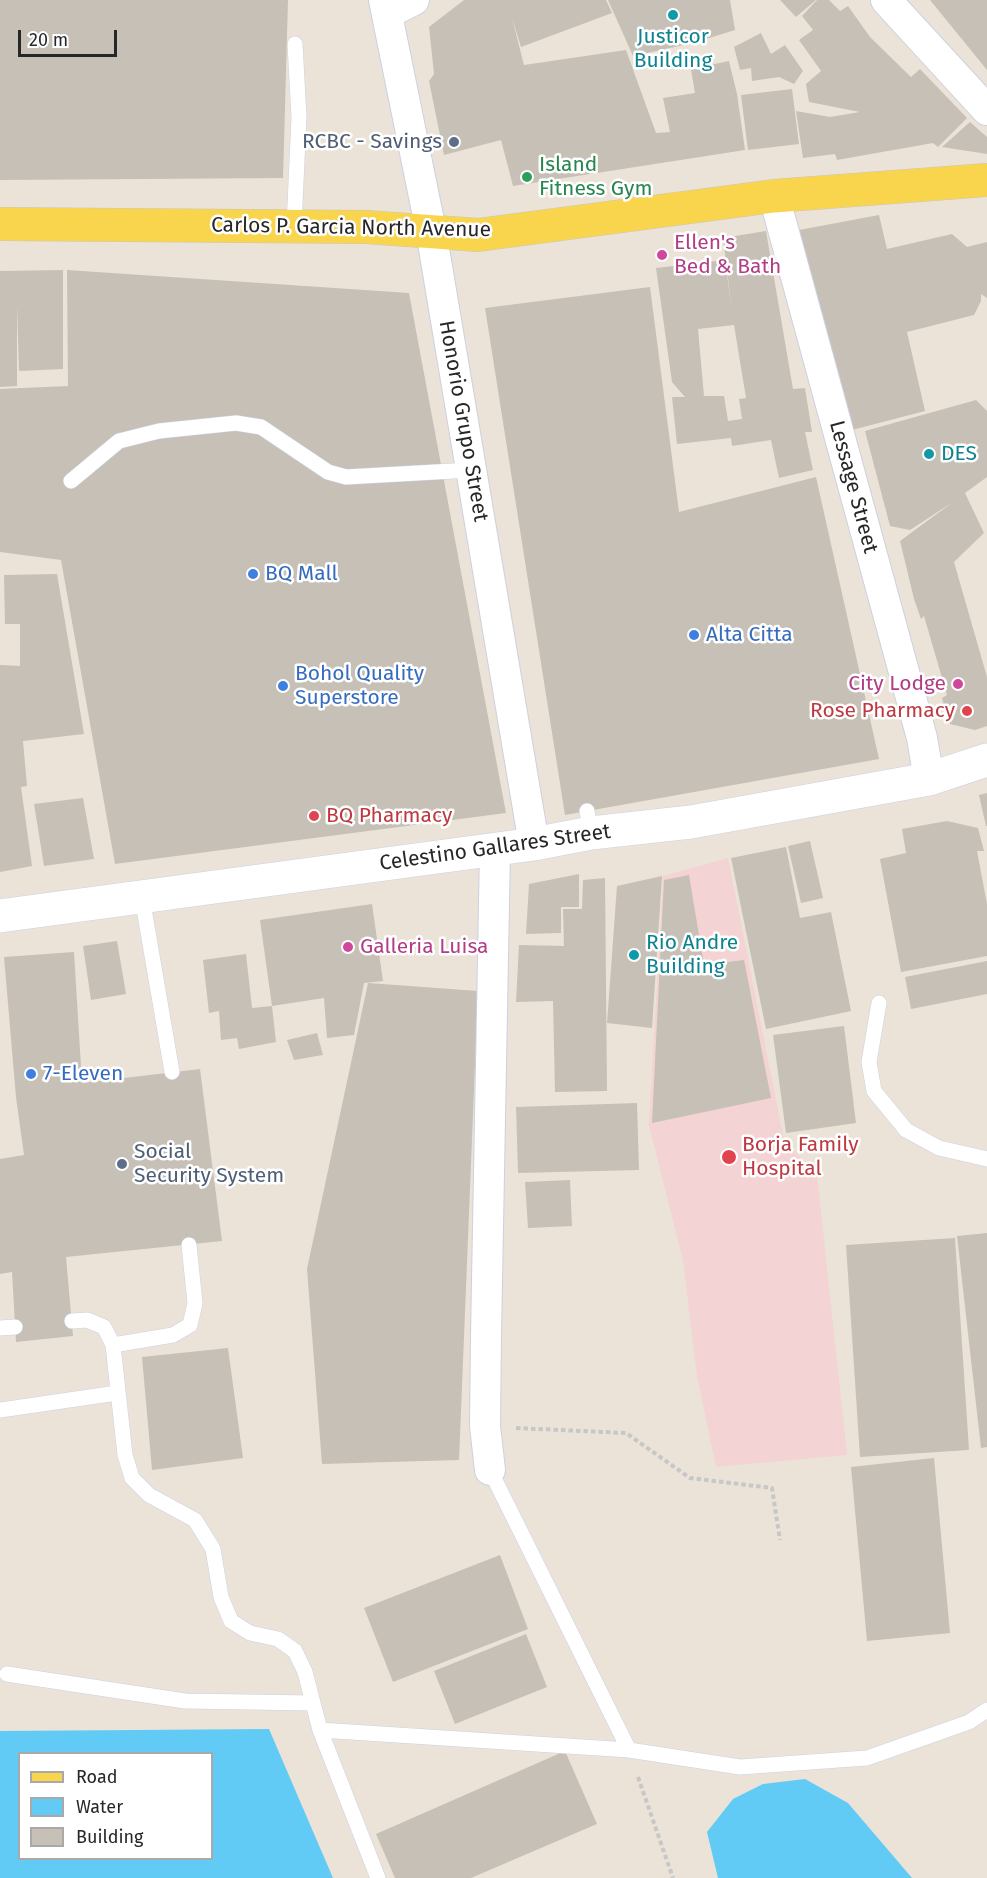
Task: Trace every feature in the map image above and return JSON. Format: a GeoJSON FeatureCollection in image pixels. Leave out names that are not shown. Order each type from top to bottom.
{"type":"FeatureCollection","features":[{"type":"Feature","properties":{"kind":"main road","name":"Carlos P. Garcia North Avenue"},"geometry":{"type":"LineString","coordinates":[[0,224],[366,226],[478,235],[774,196],[987,180]]}},
{"type":"Feature","properties":{"kind":"main road","name":"Celestino Gallares Street"},"geometry":{"type":"LineString","coordinates":[[0,916],[534,843],[589,822],[691,822],[929,779],[987,760]]}},
{"type":"Feature","properties":{"kind":"street"},"geometry":{"type":"LineString","coordinates":[[886,0],[987,110]]}},
{"type":"Feature","properties":{"kind":"street","name":"Honorio Grupo Street"},"geometry":{"type":"LineString","coordinates":[[396,4],[431,231],[534,843]]}},
{"type":"Feature","properties":{"kind":"street","name":"Lessage Street"},"geometry":{"type":"LineString","coordinates":[[774,196],[922,738],[929,779]]}},
{"type":"Feature","properties":{"kind":"street"},"geometry":{"type":"LineString","coordinates":[[490,1470],[485,1426],[495,849]]}},
{"type":"Feature","properties":{"kind":"lane"},"geometry":{"type":"LineString","coordinates":[[294,226],[299,117],[295,44]]}},
{"type":"Feature","properties":{"kind":"lane"},"geometry":{"type":"LineString","coordinates":[[71,481],[119,441],[159,430],[236,423],[261,427],[328,472],[346,477],[471,470]]}},
{"type":"Feature","properties":{"kind":"lane"},"geometry":{"type":"LineString","coordinates":[[142,897],[172,1072]]}},
{"type":"Feature","properties":{"kind":"lane"},"geometry":{"type":"LineString","coordinates":[[879,1003],[869,1062],[874,1091],[906,1130],[939,1148],[987,1159]]}},
{"type":"Feature","properties":{"kind":"lane"},"geometry":{"type":"LineString","coordinates":[[113,1345],[173,1335],[190,1325],[195,1303],[189,1245]]}},
{"type":"Feature","properties":{"kind":"lane"},"geometry":{"type":"LineString","coordinates":[[72,1321],[87,1320],[104,1327],[113,1345],[125,1455],[132,1478],[149,1495],[195,1520],[213,1549],[221,1597],[231,1621],[250,1633],[278,1639],[295,1651],[305,1672],[320,1730],[378,1878]]}},
{"type":"Feature","properties":{"kind":"lane"},"geometry":{"type":"LineString","coordinates":[[0,1410],[117,1393]]}},
{"type":"Feature","properties":{"kind":"lane"},"geometry":{"type":"LineString","coordinates":[[490,1470],[629,1750]]}},
{"type":"Feature","properties":{"kind":"lane"},"geometry":{"type":"LineString","coordinates":[[7,1674],[185,1701],[312,1703]]}},
{"type":"Feature","properties":{"kind":"lane"},"geometry":{"type":"LineString","coordinates":[[320,1730],[629,1750],[740,1767],[867,1758],[969,1722],[987,1710]]}},
{"type":"Feature","properties":{"kind":"path"},"geometry":{"type":"LineString","coordinates":[[485,1426],[626,1433],[690,1478],[772,1488],[780,1540]]}},
{"type":"Feature","properties":{"kind":"path"},"geometry":{"type":"LineString","coordinates":[[629,1750],[674,1878]]}},
{"type":"Feature","properties":{"kind":"shaded area","name":"Borja Family Hospital"},"geometry":{"type":"Polygon","coordinates":[[[728,858],[784,1140],[817,1175],[847,1455],[716,1467],[697,1376],[683,1260],[649,1125],[663,876],[728,858]]]}},
{"type":"Feature","properties":{"kind":"water"},"geometry":{"type":"Polygon","coordinates":[[[269,1729],[333,1878],[0,1878],[0,1731],[269,1729]]]}},
{"type":"Feature","properties":{"kind":"water"},"geometry":{"type":"Polygon","coordinates":[[[805,1779],[848,1803],[912,1878],[718,1878],[707,1832],[733,1799],[763,1784],[805,1779]]]}},
{"type":"Feature","properties":{"kind":"building"},"geometry":{"type":"Polygon","coordinates":[[[0,0],[288,0],[283,178],[0,180],[0,0]]]}},
{"type":"Feature","properties":{"kind":"building"},"geometry":{"type":"Polygon","coordinates":[[[464,0],[606,0],[612,13],[521,47],[512,18],[524,65],[626,50],[656,133],[670,132],[663,98],[695,93],[691,69],[729,61],[737,94],[745,150],[513,186],[501,140],[444,155],[429,81],[434,74],[429,27],[464,0]]]}},
{"type":"Feature","properties":{"kind":"building","name":"Justicor Building"},"geometry":{"type":"Polygon","coordinates":[[[608,0],[730,0],[735,30],[693,43],[633,56],[608,0]]]}},
{"type":"Feature","properties":{"kind":"building"},"geometry":{"type":"Polygon","coordinates":[[[780,0],[816,0],[796,17],[780,0]]]}},
{"type":"Feature","properties":{"kind":"building"},"geometry":{"type":"Polygon","coordinates":[[[817,0],[829,0],[840,11],[848,6],[870,37],[911,77],[920,69],[967,118],[938,147],[933,143],[837,160],[835,154],[803,158],[796,111],[830,117],[860,112],[809,102],[806,84],[821,71],[799,40],[813,30],[802,16],[817,0]]]}},
{"type":"Feature","properties":{"kind":"building"},"geometry":{"type":"Polygon","coordinates":[[[930,0],[987,0],[987,70],[930,0]]]}},
{"type":"Feature","properties":{"kind":"building"},"geometry":{"type":"Polygon","coordinates":[[[761,33],[771,54],[785,45],[803,71],[794,84],[779,77],[752,81],[751,68],[740,70],[734,47],[761,33]]]}},
{"type":"Feature","properties":{"kind":"building"},"geometry":{"type":"Polygon","coordinates":[[[792,89],[799,144],[748,150],[741,95],[792,89]]]}},
{"type":"Feature","properties":{"kind":"building"},"geometry":{"type":"Polygon","coordinates":[[[970,122],[987,137],[987,154],[942,147],[970,122]]]}},
{"type":"Feature","properties":{"kind":"building"},"geometry":{"type":"Polygon","coordinates":[[[879,215],[887,249],[952,234],[967,247],[987,242],[987,298],[981,294],[981,301],[974,315],[907,332],[925,411],[848,431],[799,230],[879,215]]]}},
{"type":"Feature","properties":{"kind":"building"},"geometry":{"type":"Polygon","coordinates":[[[766,231],[793,389],[805,388],[812,432],[805,432],[813,470],[779,478],[771,440],[732,446],[731,438],[677,444],[672,397],[685,397],[672,382],[656,268],[725,260],[732,311],[723,238],[766,231]],[[734,325],[698,329],[704,396],[724,396],[728,421],[742,419],[739,399],[746,398],[734,325]]]}},
{"type":"Feature","properties":{"kind":"building"},"geometry":{"type":"Polygon","coordinates":[[[63,270],[63,369],[19,371],[17,305],[17,386],[0,387],[0,271],[63,270]]]}},
{"type":"Feature","properties":{"kind":"building","name":"Bohol Quality Superstore"},"geometry":{"type":"Polygon","coordinates":[[[67,270],[409,293],[506,813],[115,864],[61,560],[0,552],[0,389],[68,386],[67,270]]]}},
{"type":"Feature","properties":{"kind":"building","name":"Alta Citta"},"geometry":{"type":"Polygon","coordinates":[[[650,287],[679,512],[816,477],[879,759],[565,815],[485,308],[650,287]]]}},
{"type":"Feature","properties":{"kind":"building"},"geometry":{"type":"Polygon","coordinates":[[[976,400],[987,411],[987,477],[965,493],[984,533],[954,562],[987,677],[987,726],[975,730],[950,724],[942,698],[947,695],[924,616],[921,619],[914,599],[900,541],[953,502],[910,530],[890,526],[865,431],[976,400]]]}},
{"type":"Feature","properties":{"kind":"building"},"geometry":{"type":"Polygon","coordinates":[[[57,574],[84,734],[23,741],[27,786],[21,787],[32,866],[0,872],[0,665],[20,666],[20,624],[5,624],[4,575],[57,574]]]}},
{"type":"Feature","properties":{"kind":"building"},"geometry":{"type":"Polygon","coordinates":[[[987,793],[987,826],[986,826],[979,795],[987,793]]]}},
{"type":"Feature","properties":{"kind":"building"},"geometry":{"type":"Polygon","coordinates":[[[83,798],[94,859],[44,866],[34,804],[83,798]]]}},
{"type":"Feature","properties":{"kind":"building"},"geometry":{"type":"Polygon","coordinates":[[[947,821],[978,828],[984,851],[977,851],[987,904],[987,956],[901,972],[880,859],[906,853],[902,829],[947,821]]]}},
{"type":"Feature","properties":{"kind":"building"},"geometry":{"type":"Polygon","coordinates":[[[810,841],[823,898],[801,903],[788,846],[810,841]]]}},
{"type":"Feature","properties":{"kind":"building"},"geometry":{"type":"Polygon","coordinates":[[[786,847],[800,918],[831,912],[851,1011],[766,1029],[731,858],[786,847]]]}},
{"type":"Feature","properties":{"kind":"building"},"geometry":{"type":"Polygon","coordinates":[[[579,874],[579,907],[561,907],[561,933],[526,934],[529,884],[579,874]]]}},
{"type":"Feature","properties":{"kind":"building"},"geometry":{"type":"Polygon","coordinates":[[[689,875],[704,965],[744,960],[771,1098],[652,1123],[664,880],[689,875]]]}},
{"type":"Feature","properties":{"kind":"building","name":"Rio Andre Building"},"geometry":{"type":"Polygon","coordinates":[[[662,876],[652,1028],[607,1023],[617,886],[662,876]]]}},
{"type":"Feature","properties":{"kind":"building"},"geometry":{"type":"Polygon","coordinates":[[[605,878],[607,1091],[555,1092],[553,1001],[516,1002],[519,945],[564,946],[563,909],[582,909],[583,880],[605,878]]]}},
{"type":"Feature","properties":{"kind":"building"},"geometry":{"type":"Polygon","coordinates":[[[372,904],[383,981],[364,983],[354,1035],[327,1038],[324,998],[272,1006],[260,920],[372,904]]]}},
{"type":"Feature","properties":{"kind":"building"},"geometry":{"type":"Polygon","coordinates":[[[117,941],[126,994],[91,1000],[83,946],[117,941]]]}},
{"type":"Feature","properties":{"kind":"building"},"geometry":{"type":"Polygon","coordinates":[[[74,952],[82,1083],[200,1069],[222,1241],[66,1257],[73,1336],[16,1342],[12,1272],[0,1274],[0,1159],[24,1155],[16,1097],[4,957],[74,952]]]}},
{"type":"Feature","properties":{"kind":"building"},"geometry":{"type":"Polygon","coordinates":[[[246,954],[252,1008],[272,1006],[276,1042],[239,1049],[237,1038],[221,1040],[219,1011],[209,1013],[203,960],[246,954]]]}},
{"type":"Feature","properties":{"kind":"building"},"geometry":{"type":"Polygon","coordinates":[[[987,961],[987,994],[911,1009],[905,977],[987,961]]]}},
{"type":"Feature","properties":{"kind":"building"},"geometry":{"type":"Polygon","coordinates":[[[368,983],[478,991],[459,1460],[322,1464],[307,1269],[368,983]]]}},
{"type":"Feature","properties":{"kind":"building"},"geometry":{"type":"Polygon","coordinates":[[[844,1026],[856,1123],[786,1133],[773,1035],[844,1026]]]}},
{"type":"Feature","properties":{"kind":"building"},"geometry":{"type":"Polygon","coordinates":[[[317,1033],[323,1055],[294,1060],[287,1040],[317,1033]]]}},
{"type":"Feature","properties":{"kind":"building"},"geometry":{"type":"Polygon","coordinates":[[[637,1103],[639,1170],[518,1173],[516,1107],[637,1103]]]}},
{"type":"Feature","properties":{"kind":"building"},"geometry":{"type":"Polygon","coordinates":[[[570,1180],[572,1226],[528,1228],[525,1182],[570,1180]]]}},
{"type":"Feature","properties":{"kind":"building"},"geometry":{"type":"Polygon","coordinates":[[[987,1233],[987,1447],[981,1448],[957,1236],[987,1233]]]}},
{"type":"Feature","properties":{"kind":"building"},"geometry":{"type":"Polygon","coordinates":[[[955,1238],[969,1450],[860,1457],[846,1245],[955,1238]]]}},
{"type":"Feature","properties":{"kind":"building"},"geometry":{"type":"Polygon","coordinates":[[[228,1348],[243,1458],[152,1470],[142,1357],[228,1348]]]}},
{"type":"Feature","properties":{"kind":"building"},"geometry":{"type":"Polygon","coordinates":[[[934,1458],[950,1633],[867,1641],[851,1467],[934,1458]]]}},
{"type":"Feature","properties":{"kind":"building"},"geometry":{"type":"Polygon","coordinates":[[[500,1555],[528,1629],[393,1682],[364,1608],[500,1555]]]}},
{"type":"Feature","properties":{"kind":"building"},"geometry":{"type":"Polygon","coordinates":[[[526,1634],[547,1687],[455,1724],[434,1671],[526,1634]]]}},
{"type":"Feature","properties":{"kind":"building"},"geometry":{"type":"Polygon","coordinates":[[[565,1751],[597,1824],[471,1878],[395,1878],[376,1834],[565,1751]]]}},
{"type":"Feature","properties":{"kind":"place","name":"Justicor Building"},"geometry":{"type":"Point","coordinates":[673,15]}},
{"type":"Feature","properties":{"kind":"place","name":"RCBC - Savings"},"geometry":{"type":"Point","coordinates":[454,142]}},
{"type":"Feature","properties":{"kind":"place","name":"Island Fitness Gym"},"geometry":{"type":"Point","coordinates":[527,177]}},
{"type":"Feature","properties":{"kind":"place","name":"Ellen's Bed & Bath"},"geometry":{"type":"Point","coordinates":[662,255]}},
{"type":"Feature","properties":{"kind":"place","name":"DES"},"geometry":{"type":"Point","coordinates":[929,454]}},
{"type":"Feature","properties":{"kind":"place","name":"BQ Mall"},"geometry":{"type":"Point","coordinates":[253,574]}},
{"type":"Feature","properties":{"kind":"place","name":"Alta Citta"},"geometry":{"type":"Point","coordinates":[694,635]}},
{"type":"Feature","properties":{"kind":"place","name":"City Lodge"},"geometry":{"type":"Point","coordinates":[958,684]}},
{"type":"Feature","properties":{"kind":"place","name":"Bohol Quality Superstore"},"geometry":{"type":"Point","coordinates":[283,686]}},
{"type":"Feature","properties":{"kind":"place","name":"Rose Pharmacy"},"geometry":{"type":"Point","coordinates":[967,711]}},
{"type":"Feature","properties":{"kind":"place","name":"BQ Pharmacy"},"geometry":{"type":"Point","coordinates":[314,816]}},
{"type":"Feature","properties":{"kind":"place","name":"Galleria Luisa"},"geometry":{"type":"Point","coordinates":[348,947]}},
{"type":"Feature","properties":{"kind":"place","name":"Rio Andre Building"},"geometry":{"type":"Point","coordinates":[634,955]}},
{"type":"Feature","properties":{"kind":"place","name":"7-Eleven"},"geometry":{"type":"Point","coordinates":[31,1074]}},
{"type":"Feature","properties":{"kind":"place","name":"Borja Family Hospital"},"geometry":{"type":"Point","coordinates":[729,1157]}},
{"type":"Feature","properties":{"kind":"place","name":"Social Security System"},"geometry":{"type":"Point","coordinates":[122,1164]}}]}
